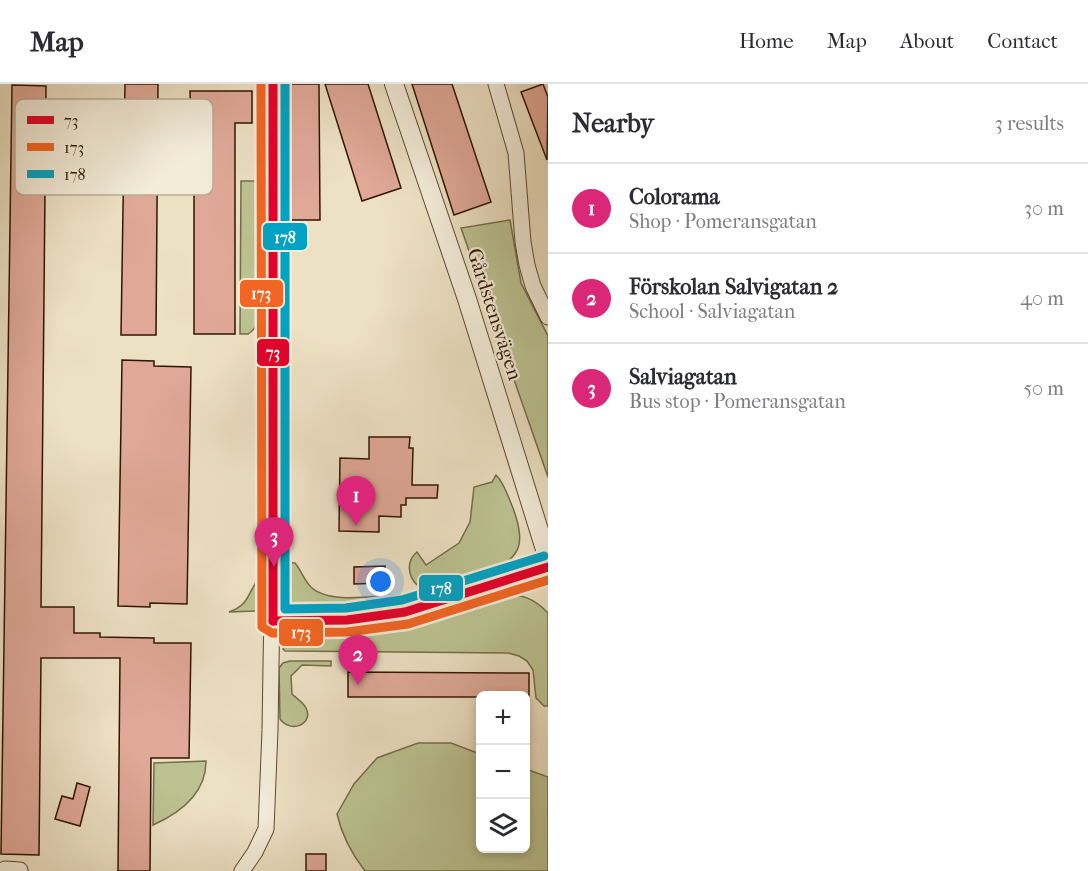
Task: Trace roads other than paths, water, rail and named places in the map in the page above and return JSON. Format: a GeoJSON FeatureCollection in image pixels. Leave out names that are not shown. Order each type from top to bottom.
{"type":"FeatureCollection","features":[{"type":"Feature","properties":{"kind":"street"},"geometry":{"type":"LineString","coordinates":[[242,871],[255,852],[266,829],[273,621],[273,84]]}},
{"type":"Feature","properties":{"kind":"street","name":"Gårdstensvägen"},"geometry":{"type":"LineString","coordinates":[[394,84],[467,299],[548,559]]}},
{"type":"Feature","properties":{"kind":"street"},"geometry":{"type":"LineString","coordinates":[[496,84],[516,153],[527,265],[533,286],[548,317]]}},
{"type":"Feature","properties":{"kind":"street"},"geometry":{"type":"LineString","coordinates":[[273,621],[347,620],[405,612],[548,567]]}},
{"type":"Feature","properties":{"kind":"street"},"geometry":{"type":"LineString","coordinates":[[1,871],[5,868],[20,870]]}},
{"type":"Feature","properties":{"kind":"place","name":"Colorama"},"geometry":{"type":"Point","coordinates":[356,526]}},
{"type":"Feature","properties":{"kind":"place","name":"Salviagatan"},"geometry":{"type":"Point","coordinates":[274,567]}},
{"type":"Feature","properties":{"kind":"place","name":"Förskolan Salvigatan 2"},"geometry":{"type":"Point","coordinates":[358,685]}}]}
